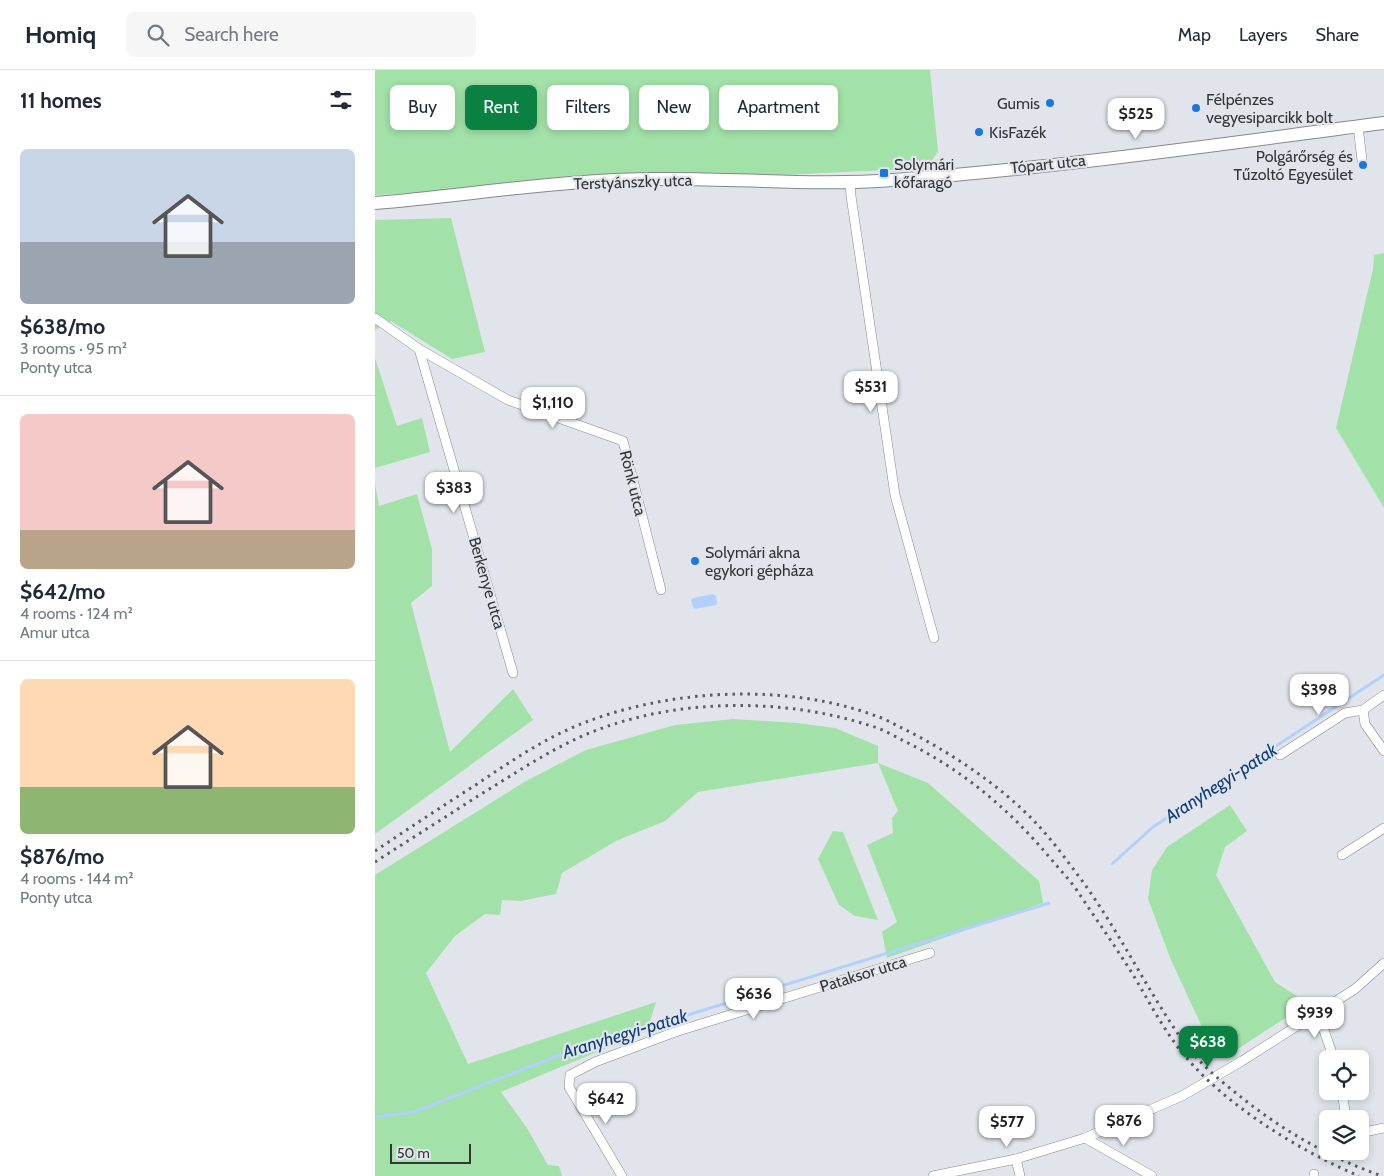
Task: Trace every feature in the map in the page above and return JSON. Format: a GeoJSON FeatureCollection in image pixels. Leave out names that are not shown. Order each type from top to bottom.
{"type":"FeatureCollection","features":[{"type":"Feature","properties":{"kind":"main road","name":"Tópart utca"},"geometry":{"type":"LineString","coordinates":[[891,180],[1055,164],[1384,123]]}},
{"type":"Feature","properties":{"kind":"main road","name":"Terstyánszky utca"},"geometry":{"type":"LineString","coordinates":[[375,203],[586,182],[658,178],[891,180]]}},
{"type":"Feature","properties":{"kind":"street"},"geometry":{"type":"LineString","coordinates":[[1358,126],[1362,160]]}},
{"type":"Feature","properties":{"kind":"street"},"geometry":{"type":"LineString","coordinates":[[851,181],[851,196],[895,495],[934,638]]}},
{"type":"Feature","properties":{"kind":"street","name":"Rönk utca"},"geometry":{"type":"LineString","coordinates":[[375,318],[419,349],[508,400],[623,441],[661,590]]}},
{"type":"Feature","properties":{"kind":"street","name":"Berkenye utca"},"geometry":{"type":"LineString","coordinates":[[419,349],[513,673]]}},
{"type":"Feature","properties":{"kind":"street"},"geometry":{"type":"LineString","coordinates":[[1283,753],[1345,714],[1363,710],[1384,695]]}},
{"type":"Feature","properties":{"kind":"street"},"geometry":{"type":"LineString","coordinates":[[1363,710],[1365,724],[1384,751]]}},
{"type":"Feature","properties":{"kind":"street"},"geometry":{"type":"LineString","coordinates":[[1342,855],[1384,828]]}},
{"type":"Feature","properties":{"kind":"street","name":"Pataksor utca"},"geometry":{"type":"LineString","coordinates":[[622,1176],[569,1087],[570,1075],[595,1062],[675,1032],[930,953]]}},
{"type":"Feature","properties":{"kind":"street"},"geometry":{"type":"LineString","coordinates":[[933,1176],[1016,1158],[1085,1138],[1165,1104],[1228,1070],[1318,1013],[1355,989],[1384,963]]}},
{"type":"Feature","properties":{"kind":"street"},"geometry":{"type":"LineString","coordinates":[[1318,1013],[1331,1050]]}},
{"type":"Feature","properties":{"kind":"street"},"geometry":{"type":"LineString","coordinates":[[1369,1131],[1384,1128]]}},
{"type":"Feature","properties":{"kind":"street"},"geometry":{"type":"LineString","coordinates":[[1085,1138],[1152,1176]]}},
{"type":"Feature","properties":{"kind":"street"},"geometry":{"type":"LineString","coordinates":[[1016,1158],[1020,1176]]}},
{"type":"Feature","properties":{"kind":"green space"},"geometry":{"type":"Polygon","coordinates":[[[375,70],[930,70],[938,151],[927,168],[375,195],[375,70]]]}},
{"type":"Feature","properties":{"kind":"green space"},"geometry":{"type":"Polygon","coordinates":[[[451,218],[485,352],[452,359],[391,321],[375,330],[375,220],[451,218]]]}},
{"type":"Feature","properties":{"kind":"green space"},"geometry":{"type":"Polygon","coordinates":[[[1384,253],[1384,508],[1336,428],[1373,269],[1374,255],[1384,253]]]}},
{"type":"Feature","properties":{"kind":"green space"},"geometry":{"type":"Polygon","coordinates":[[[375,358],[397,426],[422,418],[430,452],[375,468],[375,358]]]}},
{"type":"Feature","properties":{"kind":"green space"},"geometry":{"type":"Polygon","coordinates":[[[375,483],[379,506],[417,494],[432,549],[432,586],[411,603],[450,752],[513,689],[533,720],[375,834],[375,483]]]}},
{"type":"Feature","properties":{"kind":"green space"},"geometry":{"type":"Polygon","coordinates":[[[733,719],[797,723],[835,728],[878,746],[878,763],[698,792],[665,821],[616,841],[562,873],[556,894],[520,901],[502,900],[500,915],[485,914],[455,936],[426,973],[468,1064],[656,1002],[647,1031],[501,1092],[527,1128],[548,1165],[559,1166],[562,1176],[375,1176],[375,875],[526,781],[586,750],[675,725],[733,719]]]}},
{"type":"Feature","properties":{"kind":"green space"},"geometry":{"type":"Polygon","coordinates":[[[878,763],[928,783],[1039,881],[1043,903],[887,958],[882,932],[897,922],[867,845],[893,833],[892,818],[898,811],[878,763]]]}},
{"type":"Feature","properties":{"kind":"green space"},"geometry":{"type":"Polygon","coordinates":[[[1230,805],[1247,831],[1225,847],[1216,875],[1275,982],[1303,1000],[1302,1007],[1224,1058],[1215,1055],[1171,960],[1148,899],[1152,870],[1167,847],[1230,805]]]}},
{"type":"Feature","properties":{"kind":"green space"},"geometry":{"type":"Polygon","coordinates":[[[833,831],[843,832],[878,920],[855,916],[839,905],[818,859],[833,831]]]}},
{"type":"Feature","properties":{"kind":"water"},"geometry":{"type":"Polygon","coordinates":[[[713,594],[716,596],[716,605],[695,609],[693,607],[691,600],[693,598],[713,594]]]}},
{"type":"Feature","properties":{"kind":"waterway","name":"Aranyhegyi-patak"},"geometry":{"type":"LineString","coordinates":[[1112,864],[1153,827],[1384,675]]}},
{"type":"Feature","properties":{"kind":"waterway","name":"Aranyhegyi-patak"},"geometry":{"type":"LineString","coordinates":[[375,1117],[414,1112],[562,1054],[1049,903]]}},
{"type":"Feature","properties":{"kind":"railway"},"geometry":{"type":"LineString","coordinates":[[375,851],[511,761],[537,746],[576,726],[648,704],[725,694],[765,694],[841,705],[876,716],[921,738],[957,759],[991,783],[1036,823],[1096,901],[1183,1041],[1215,1075],[1253,1106],[1305,1141],[1343,1160],[1382,1176]]}},
{"type":"Feature","properties":{"kind":"railway"},"geometry":{"type":"LineString","coordinates":[[375,862],[552,751],[578,738],[612,725],[648,715],[685,709],[723,706],[762,706],[836,716],[875,727],[926,752],[946,765],[984,792],[1019,824],[1078,892],[1126,963],[1177,1046],[1214,1086],[1260,1122],[1285,1138],[1359,1176]]}},
{"type":"Feature","properties":{"kind":"place","name":"Gumis"},"geometry":{"type":"Point","coordinates":[1050,103]}},
{"type":"Feature","properties":{"kind":"place","name":"Félpénzes vegyesiparcikk bolt"},"geometry":{"type":"Point","coordinates":[1196,108]}},
{"type":"Feature","properties":{"kind":"place","name":"KisFazék"},"geometry":{"type":"Point","coordinates":[979,132]}},
{"type":"Feature","properties":{"kind":"place","name":"Polgárőrség és Tűzoltó Egyesület"},"geometry":{"type":"Point","coordinates":[1363,165]}},
{"type":"Feature","properties":{"kind":"place","name":"Solymári kőfaragó"},"geometry":{"type":"Point","coordinates":[884,173]}},
{"type":"Feature","properties":{"kind":"place","name":"Solymári akna egykori gépháza"},"geometry":{"type":"Point","coordinates":[695,561]}}]}
